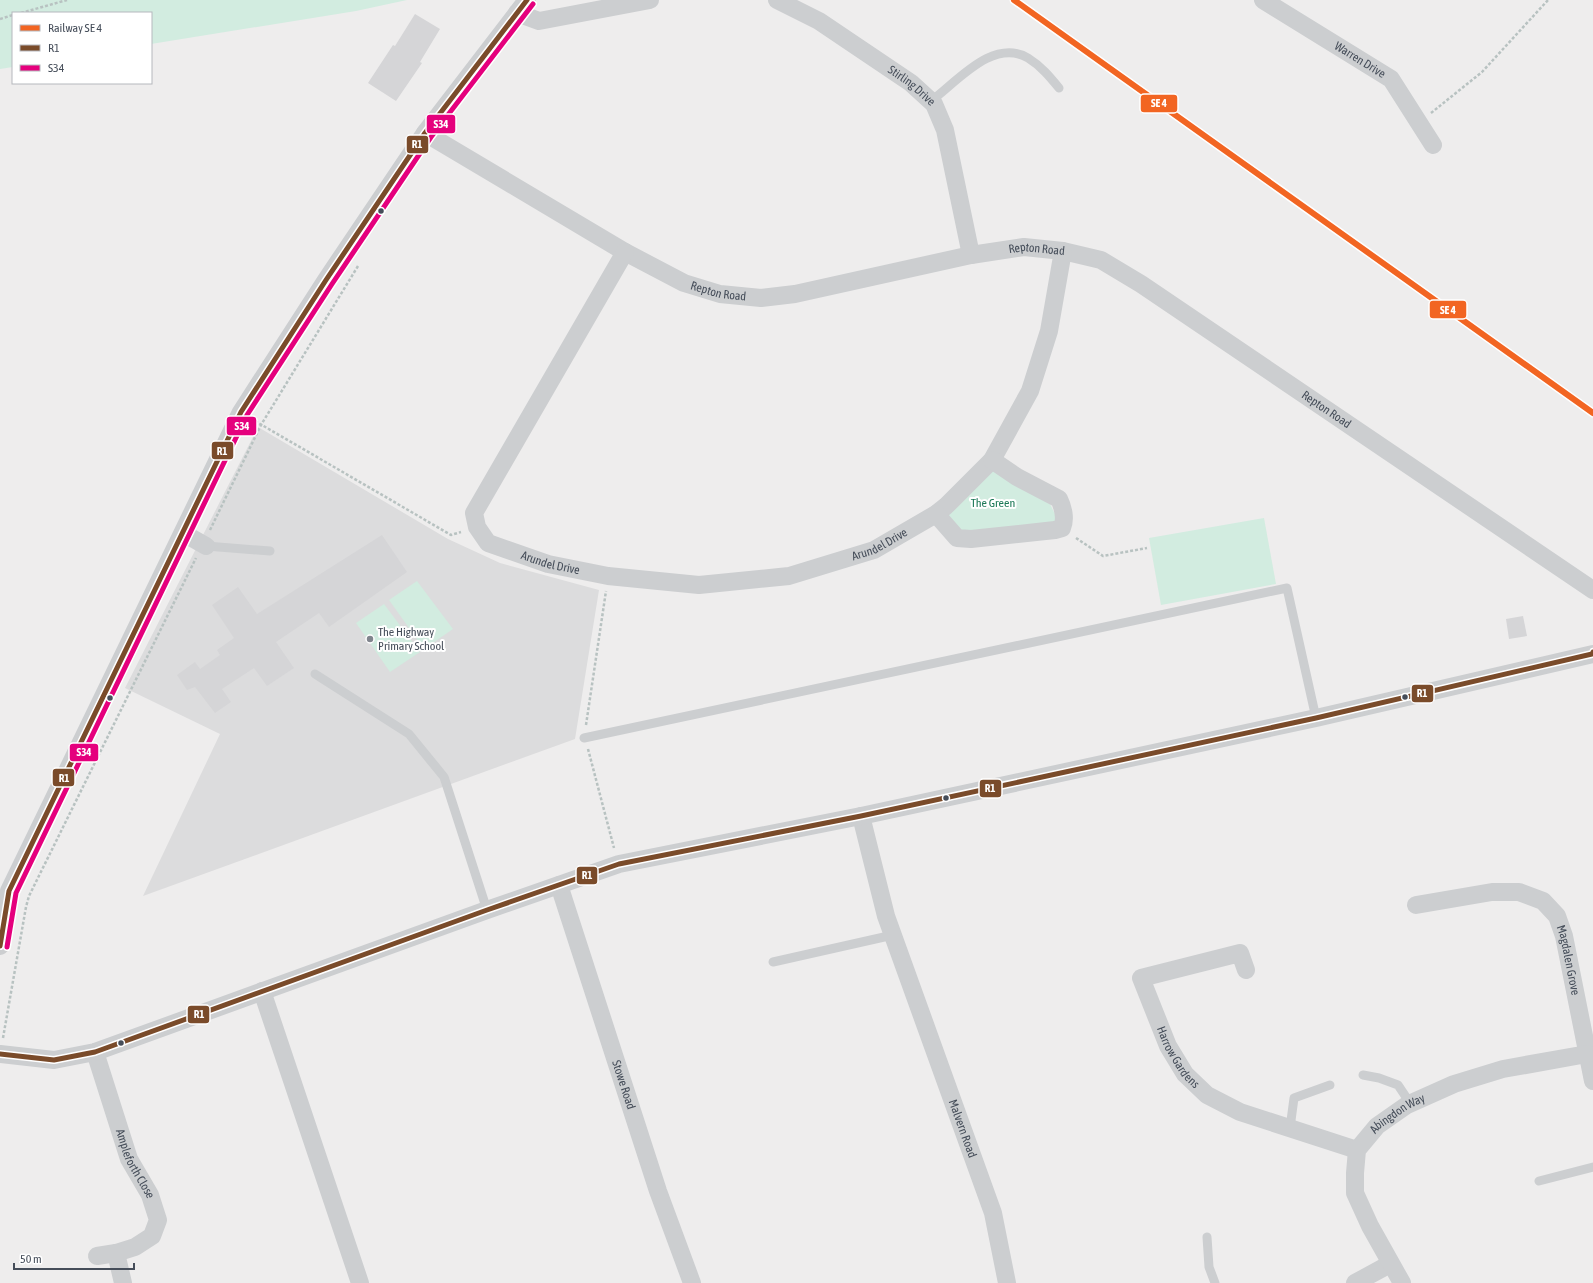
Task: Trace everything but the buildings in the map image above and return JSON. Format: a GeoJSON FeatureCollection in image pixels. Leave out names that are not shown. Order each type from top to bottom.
{"type":"FeatureCollection","features":[{"type":"Feature","properties":{"kind":"street"},"geometry":{"type":"LineString","coordinates":[[0,946],[9,891],[241,412],[326,280],[425,133],[522,6],[539,21],[650,0]]}},
{"type":"Feature","properties":{"kind":"street","name":"Stirling Drive"},"geometry":{"type":"LineString","coordinates":[[777,0],[819,21],[911,83],[934,104],[945,130],[971,255]]}},
{"type":"Feature","properties":{"kind":"street","name":"Warren Drive"},"geometry":{"type":"LineString","coordinates":[[1263,0],[1391,79],[1433,145]]}},
{"type":"Feature","properties":{"kind":"street","name":"Repton Road"},"geometry":{"type":"LineString","coordinates":[[425,133],[625,252],[684,283],[720,294],[761,298],[795,294],[971,255],[1024,247],[1063,251],[1101,260],[1141,284],[1593,590]]}},
{"type":"Feature","properties":{"kind":"street","name":"Arundel Drive"},"geometry":{"type":"LineString","coordinates":[[477,527],[488,543],[548,564],[608,576],[699,585],[789,576],[874,550],[936,514],[992,460],[1030,391],[1049,331],[1063,251]]}},
{"type":"Feature","properties":{"kind":"street"},"geometry":{"type":"LineString","coordinates":[[477,527],[474,513],[625,252]]}},
{"type":"Feature","properties":{"kind":"street"},"geometry":{"type":"LineString","coordinates":[[936,514],[957,538],[971,540],[1062,528],[1064,523],[1059,499],[1017,477],[992,460]]}},
{"type":"Feature","properties":{"kind":"street"},"geometry":{"type":"LineString","coordinates":[[183,533],[204,545]]}},
{"type":"Feature","properties":{"kind":"street"},"geometry":{"type":"LineString","coordinates":[[0,1054],[54,1060],[95,1052],[618,864],[861,816],[1316,718],[1593,654]]}},
{"type":"Feature","properties":{"kind":"street","name":"Malvern Road"},"geometry":{"type":"LineString","coordinates":[[861,816],[886,916],[992,1213],[1007,1283]]}},
{"type":"Feature","properties":{"kind":"street","name":"Stowe Road"},"geometry":{"type":"LineString","coordinates":[[559,885],[658,1191],[692,1283]]}},
{"type":"Feature","properties":{"kind":"street","name":"Magdalen Grove"},"geometry":{"type":"LineString","coordinates":[[1416,905],[1492,892],[1519,892],[1543,901],[1557,916],[1564,936],[1593,1081]]}},
{"type":"Feature","properties":{"kind":"street","name":"Harrow Gardens"},"geometry":{"type":"LineString","coordinates":[[1246,970],[1240,953],[1141,978],[1168,1046],[1185,1074],[1207,1096],[1240,1112],[1357,1150]]}},
{"type":"Feature","properties":{"kind":"street"},"geometry":{"type":"LineString","coordinates":[[262,992],[360,1283]]}},
{"type":"Feature","properties":{"kind":"street","name":"Ampleforth Close"},"geometry":{"type":"LineString","coordinates":[[95,1052],[128,1159],[150,1195],[158,1220],[152,1236],[135,1247],[116,1253],[97,1256]]}},
{"type":"Feature","properties":{"kind":"street","name":"Abingdon Way"},"geometry":{"type":"LineString","coordinates":[[1357,1150],[1376,1126],[1410,1103],[1454,1084],[1503,1069],[1587,1054]]}},
{"type":"Feature","properties":{"kind":"street"},"geometry":{"type":"LineString","coordinates":[[1357,1150],[1355,1193],[1370,1226],[1402,1283]]}},
{"type":"Feature","properties":{"kind":"street"},"geometry":{"type":"LineString","coordinates":[[116,1253],[123,1283]]}},
{"type":"Feature","properties":{"kind":"street"},"geometry":{"type":"LineString","coordinates":[[1355,1283],[1390,1264]]}},
{"type":"Feature","properties":{"kind":"lane"},"geometry":{"type":"LineString","coordinates":[[931,101],[948,89],[976,64],[996,55],[1011,53],[1027,57],[1042,69],[1059,88]]}},
{"type":"Feature","properties":{"kind":"lane"},"geometry":{"type":"LineString","coordinates":[[204,545],[270,551]]}},
{"type":"Feature","properties":{"kind":"lane"},"geometry":{"type":"LineString","coordinates":[[584,738],[1287,588],[1316,718]]}},
{"type":"Feature","properties":{"kind":"lane"},"geometry":{"type":"LineString","coordinates":[[315,674],[409,734],[444,777],[487,910]]}},
{"type":"Feature","properties":{"kind":"lane"},"geometry":{"type":"LineString","coordinates":[[773,962],[893,935]]}},
{"type":"Feature","properties":{"kind":"lane"},"geometry":{"type":"LineString","coordinates":[[1363,1075],[1379,1078],[1398,1085],[1410,1103]]}},
{"type":"Feature","properties":{"kind":"lane"},"geometry":{"type":"LineString","coordinates":[[1290,1128],[1294,1098],[1330,1085]]}},
{"type":"Feature","properties":{"kind":"lane"},"geometry":{"type":"LineString","coordinates":[[1539,1181],[1593,1167]]}},
{"type":"Feature","properties":{"kind":"lane"},"geometry":{"type":"LineString","coordinates":[[1207,1237],[1209,1267],[1215,1283]]}},
{"type":"Feature","properties":{"kind":"path"},"geometry":{"type":"LineString","coordinates":[[25,12],[67,0]]}},
{"type":"Feature","properties":{"kind":"path"},"geometry":{"type":"LineString","coordinates":[[1419,123],[1482,72],[1548,0]]}},
{"type":"Feature","properties":{"kind":"path"},"geometry":{"type":"LineString","coordinates":[[0,19],[12,15]]}},
{"type":"Feature","properties":{"kind":"path"},"geometry":{"type":"LineString","coordinates":[[0,1054],[29,896],[204,545],[261,425],[360,262]]}},
{"type":"Feature","properties":{"kind":"path"},"geometry":{"type":"LineString","coordinates":[[241,412],[451,535],[477,527]]}},
{"type":"Feature","properties":{"kind":"path"},"geometry":{"type":"LineString","coordinates":[[1062,528],[1103,556],[1147,548]]}},
{"type":"Feature","properties":{"kind":"shaded area","name":"The Highway Primary School"},"geometry":{"type":"Polygon","coordinates":[[[258,427],[448,539],[500,563],[599,590],[575,739],[143,896],[220,734],[125,688],[258,427]]]}},
{"type":"Feature","properties":{"kind":"green space"},"geometry":{"type":"Polygon","coordinates":[[[0,0],[407,0],[356,11],[152,44],[152,12],[12,12],[12,67],[0,69],[0,0]]]}},
{"type":"Feature","properties":{"kind":"green space","name":"The Green"},"geometry":{"type":"Polygon","coordinates":[[[989,470],[999,472],[1050,504],[1055,514],[1056,519],[1054,522],[963,534],[945,511],[989,470]]]}},
{"type":"Feature","properties":{"kind":"green space"},"geometry":{"type":"Polygon","coordinates":[[[1264,518],[1276,584],[1161,605],[1149,538],[1264,518]]]}},
{"type":"Feature","properties":{"kind":"green space"},"geometry":{"type":"Polygon","coordinates":[[[417,581],[453,629],[424,649],[389,600],[417,581]]]}},
{"type":"Feature","properties":{"kind":"green space"},"geometry":{"type":"Polygon","coordinates":[[[384,604],[420,652],[390,672],[356,623],[384,604]]]}},
{"type":"Feature","properties":{"kind":"transit line","name":"R1"},"geometry":{"type":"LineString","coordinates":[[0,946],[9,891],[241,412],[326,280],[425,133],[527,0]]}},
{"type":"Feature","properties":{"kind":"transit line"},"geometry":{"type":"LineString","coordinates":[[1014,0],[1593,413]]}},
{"type":"Feature","properties":{"kind":"transit line","name":"S34"},"geometry":{"type":"LineString","coordinates":[[7,947],[16,893],[247,415],[332,284],[431,137],[533,4]]}},
{"type":"Feature","properties":{"kind":"transit line","name":"R1"},"geometry":{"type":"LineString","coordinates":[[0,1054],[54,1060],[95,1052],[487,910],[619,864],[861,816],[1316,718],[1592,654],[1593,652]]}},
{"type":"Feature","properties":{"kind":"place","name":"The Highway Primary School"},"geometry":{"type":"Point","coordinates":[370,639]}}]}
